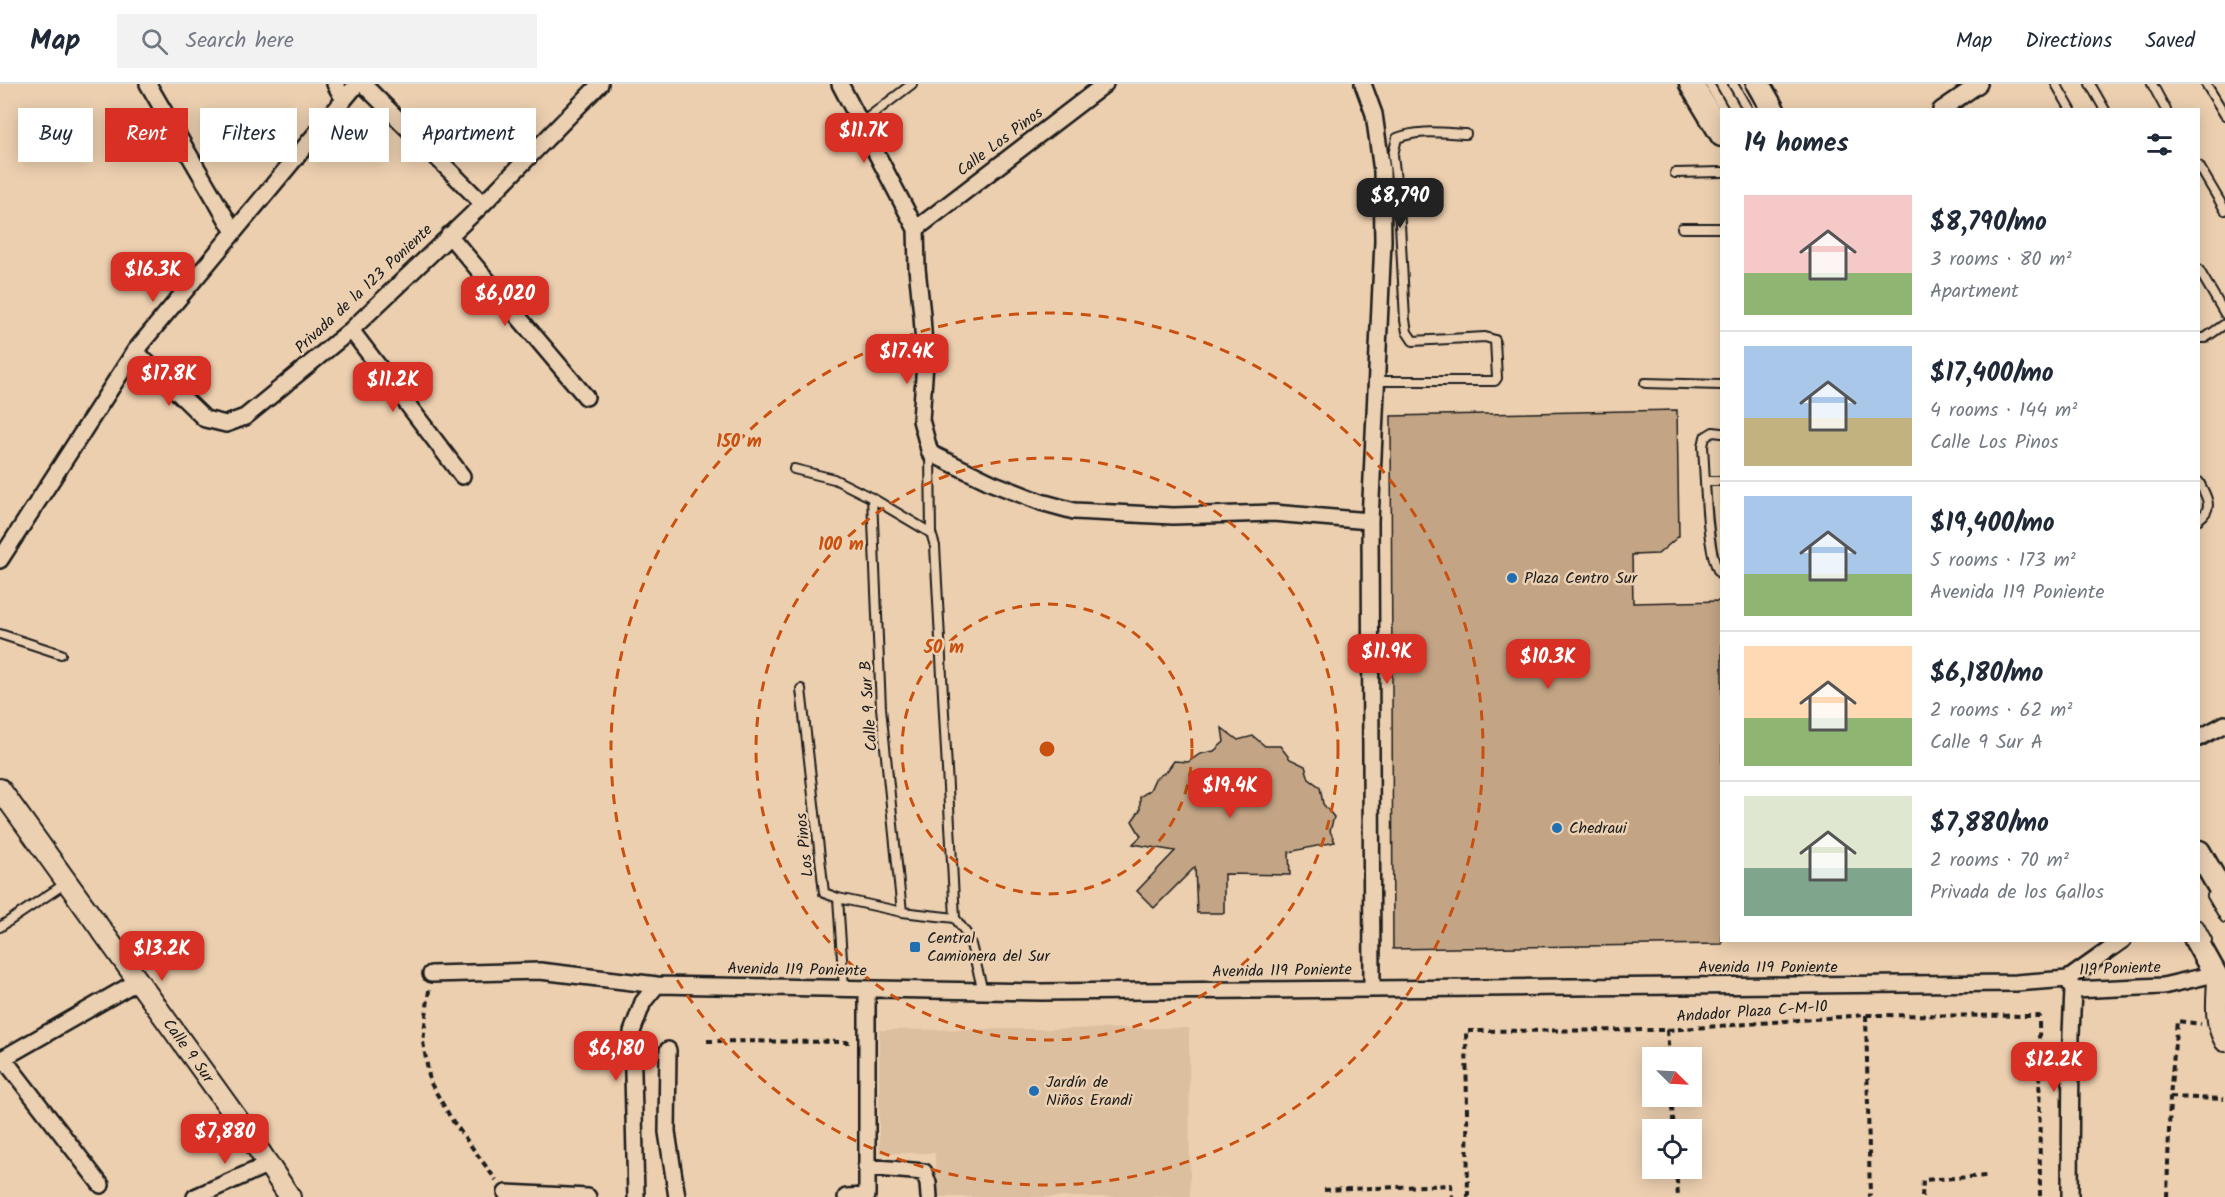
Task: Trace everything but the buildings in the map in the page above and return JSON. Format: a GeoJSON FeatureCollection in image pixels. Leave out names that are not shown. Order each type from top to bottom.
{"type":"FeatureCollection","features":[{"type":"Feature","properties":{"kind":"main road"},"geometry":{"type":"LineString","coordinates":[[1691,84],[1720,132]]}},
{"type":"Feature","properties":{"kind":"main road"},"geometry":{"type":"LineString","coordinates":[[1758,84],[1772,108]]}},
{"type":"Feature","properties":{"kind":"main road"},"geometry":{"type":"LineString","coordinates":[[2200,854],[2220,890]]}},
{"type":"Feature","properties":{"kind":"main road"},"geometry":{"type":"LineString","coordinates":[[2203,942],[2219,982]]}},
{"type":"Feature","properties":{"kind":"street"},"geometry":{"type":"LineString","coordinates":[[148,84],[234,231]]}},
{"type":"Feature","properties":{"kind":"street"},"geometry":{"type":"LineString","coordinates":[[335,84],[344,100]]}},
{"type":"Feature","properties":{"kind":"street"},"geometry":{"type":"LineString","coordinates":[[0,560],[135,351],[357,84]]}},
{"type":"Feature","properties":{"kind":"street"},"geometry":{"type":"LineString","coordinates":[[363,84],[483,204]]}},
{"type":"Feature","properties":{"kind":"street","name":"Privada de la 123 Poniente"},"geometry":{"type":"LineString","coordinates":[[135,351],[206,419],[226,424],[245,417],[351,330],[483,204],[600,84]]}},
{"type":"Feature","properties":{"kind":"street"},"geometry":{"type":"LineString","coordinates":[[840,84],[916,229],[925,363],[921,420],[930,453],[993,483],[1041,502],[1074,511],[1173,516],[1273,513],[1348,521],[1370,521]]}},
{"type":"Feature","properties":{"kind":"street","name":"Calle Los Pinos"},"geometry":{"type":"LineString","coordinates":[[916,229],[1105,84]]}},
{"type":"Feature","properties":{"kind":"street"},"geometry":{"type":"LineString","coordinates":[[1363,84],[1374,114],[1382,171],[1383,241],[1370,521],[1372,988]]}},
{"type":"Feature","properties":{"kind":"street"},"geometry":{"type":"LineString","coordinates":[[1944,108],[1979,84]]}},
{"type":"Feature","properties":{"kind":"street"},"geometry":{"type":"LineString","coordinates":[[449,235],[586,397]]}},
{"type":"Feature","properties":{"kind":"street"},"geometry":{"type":"LineString","coordinates":[[351,330],[462,476]]}},
{"type":"Feature","properties":{"kind":"street"},"geometry":{"type":"LineString","coordinates":[[2200,737],[2225,724]]}},
{"type":"Feature","properties":{"kind":"street","name":"Calle 9 Sur"},"geometry":{"type":"LineString","coordinates":[[0,789],[269,1164],[290,1197]]}},
{"type":"Feature","properties":{"kind":"street"},"geometry":{"type":"LineString","coordinates":[[2070,1197],[2071,984],[2121,942]]}},
{"type":"Feature","properties":{"kind":"street","name":"Avenida 119 Poniente"},"geometry":{"type":"LineString","coordinates":[[431,974],[540,971],[657,985],[1041,992],[2071,984]]}},
{"type":"Feature","properties":{"kind":"street"},"geometry":{"type":"LineString","coordinates":[[101,1185],[2,1059],[138,981]]}},
{"type":"Feature","properties":{"kind":"street"},"geometry":{"type":"LineString","coordinates":[[2219,982],[2217,1013],[2219,1027],[2225,1041]]}},
{"type":"Feature","properties":{"kind":"street","name":"119 Poniente"},"geometry":{"type":"LineString","coordinates":[[2071,984],[2163,986],[2219,982]]}},
{"type":"Feature","properties":{"kind":"street"},"geometry":{"type":"LineString","coordinates":[[636,1197],[632,1032],[643,1002],[657,985]]}},
{"type":"Feature","properties":{"kind":"street"},"geometry":{"type":"LineString","coordinates":[[846,1197],[867,1196],[867,989]]}},
{"type":"Feature","properties":{"kind":"street"},"geometry":{"type":"LineString","coordinates":[[668,1050],[668,1132],[677,1197]]}},
{"type":"Feature","properties":{"kind":"street"},"geometry":{"type":"LineString","coordinates":[[195,1197],[269,1164]]}},
{"type":"Feature","properties":{"kind":"street"},"geometry":{"type":"LineString","coordinates":[[866,1167],[924,1172],[929,1197]]}},
{"type":"Feature","properties":{"kind":"street"},"geometry":{"type":"LineString","coordinates":[[506,1193],[588,1197]]}},
{"type":"Feature","properties":{"kind":"lane"},"geometry":{"type":"LineString","coordinates":[[861,123],[912,84]]}},
{"type":"Feature","properties":{"kind":"lane"},"geometry":{"type":"LineString","coordinates":[[1709,84],[1723,108]]}},
{"type":"Feature","properties":{"kind":"lane"},"geometry":{"type":"LineString","coordinates":[[1733,84],[1747,108]]}},
{"type":"Feature","properties":{"kind":"lane"},"geometry":{"type":"LineString","coordinates":[[2056,84],[2070,108]]}},
{"type":"Feature","properties":{"kind":"lane"},"geometry":{"type":"LineString","coordinates":[[2090,84],[2103,108]]}},
{"type":"Feature","properties":{"kind":"lane"},"geometry":{"type":"LineString","coordinates":[[2152,84],[2165,108]]}},
{"type":"Feature","properties":{"kind":"lane"},"geometry":{"type":"LineString","coordinates":[[2206,84],[2225,115]]}},
{"type":"Feature","properties":{"kind":"lane"},"geometry":{"type":"LineString","coordinates":[[1378,381],[1495,381],[1497,378],[1495,339],[1485,337],[1413,341],[1407,332],[1405,320],[1399,205],[1393,155],[1397,138],[1408,134],[1428,132],[1466,134]]}},
{"type":"Feature","properties":{"kind":"lane"},"geometry":{"type":"LineString","coordinates":[[2200,168],[2225,210]]}},
{"type":"Feature","properties":{"kind":"lane"},"geometry":{"type":"LineString","coordinates":[[1675,173],[1720,172]]}},
{"type":"Feature","properties":{"kind":"lane"},"geometry":{"type":"LineString","coordinates":[[1682,228],[1720,228]]}},
{"type":"Feature","properties":{"kind":"lane"},"geometry":{"type":"LineString","coordinates":[[2200,272],[2225,314]]}},
{"type":"Feature","properties":{"kind":"lane"},"geometry":{"type":"LineString","coordinates":[[2200,338],[2205,338],[2225,324]]}},
{"type":"Feature","properties":{"kind":"lane"},"geometry":{"type":"LineString","coordinates":[[1645,383],[1720,385]]}},
{"type":"Feature","properties":{"kind":"lane"},"geometry":{"type":"LineString","coordinates":[[1720,433],[1713,432],[1706,437],[1703,446],[1708,531],[1717,570],[1720,574]]}},
{"type":"Feature","properties":{"kind":"lane"},"geometry":{"type":"LineString","coordinates":[[930,453],[931,534],[935,546],[955,918],[969,937],[983,991]]}},
{"type":"Feature","properties":{"kind":"lane"},"geometry":{"type":"LineString","coordinates":[[794,469],[834,479],[872,498],[931,534]]}},
{"type":"Feature","properties":{"kind":"lane"},"geometry":{"type":"LineString","coordinates":[[1706,481],[1720,481]]}},
{"type":"Feature","properties":{"kind":"lane"},"geometry":{"type":"LineString","coordinates":[[2200,484],[2209,502],[2208,509],[2200,518]]}},
{"type":"Feature","properties":{"kind":"lane","name":"Calle 9 Sur B"},"geometry":{"type":"LineString","coordinates":[[872,498],[881,708],[902,912]]}},
{"type":"Feature","properties":{"kind":"lane"},"geometry":{"type":"LineString","coordinates":[[0,634],[61,654]]}},
{"type":"Feature","properties":{"kind":"lane","name":"Los Pinos"},"geometry":{"type":"LineString","coordinates":[[801,689],[824,893],[838,898]]}},
{"type":"Feature","properties":{"kind":"lane"},"geometry":{"type":"LineString","coordinates":[[0,927],[67,882]]}},
{"type":"Feature","properties":{"kind":"lane"},"geometry":{"type":"LineString","coordinates":[[2220,890],[2225,918]]}},
{"type":"Feature","properties":{"kind":"lane"},"geometry":{"type":"LineString","coordinates":[[844,989],[838,898],[902,912],[955,918]]}},
{"type":"Feature","properties":{"kind":"path"},"geometry":{"type":"LineString","coordinates":[[431,974],[423,1042],[429,1082],[452,1120],[506,1193]]}},
{"type":"Feature","properties":{"kind":"path"},"geometry":{"type":"LineString","coordinates":[[1866,1015],[1870,1197]]}},
{"type":"Feature","properties":{"kind":"path","name":"Andador Plaza C-M-10"},"geometry":{"type":"LineString","coordinates":[[1468,1197],[1466,1031],[1667,1030],[1866,1015],[2039,1016],[2040,1197]]}},
{"type":"Feature","properties":{"kind":"path"},"geometry":{"type":"LineString","coordinates":[[2167,1197],[2170,1097],[2177,1021]]}},
{"type":"Feature","properties":{"kind":"path"},"geometry":{"type":"LineString","coordinates":[[1667,1030],[1668,1047]]}},
{"type":"Feature","properties":{"kind":"path"},"geometry":{"type":"LineString","coordinates":[[707,1041],[866,1042]]}},
{"type":"Feature","properties":{"kind":"path"},"geometry":{"type":"LineString","coordinates":[[2170,1097],[2224,1099]]}},
{"type":"Feature","properties":{"kind":"path"},"geometry":{"type":"LineString","coordinates":[[1922,1197],[1923,1180],[1986,1176]]}},
{"type":"Feature","properties":{"kind":"path"},"geometry":{"type":"LineString","coordinates":[[1677,1179],[1678,1197]]}},
{"type":"Feature","properties":{"kind":"path"},"geometry":{"type":"LineString","coordinates":[[1324,1190],[1451,1185],[1452,1197]]}},
{"type":"Feature","properties":{"kind":"shaded area","name":"Jardín de Niños Erandi"},"geometry":{"type":"Polygon","coordinates":[[[1189,1028],[1190,1197],[936,1197],[935,1153],[879,1153],[879,1030],[1189,1028]]]}},
{"type":"Feature","properties":{"kind":"place","name":"Plaza Centro Sur"},"geometry":{"type":"Point","coordinates":[1512,578]}},
{"type":"Feature","properties":{"kind":"place","name":"Chedraui"},"geometry":{"type":"Point","coordinates":[1557,828]}},
{"type":"Feature","properties":{"kind":"place","name":"Central Camionera del Sur"},"geometry":{"type":"Point","coordinates":[915,947]}},
{"type":"Feature","properties":{"kind":"place","name":"Jardín de Niños Erandi"},"geometry":{"type":"Point","coordinates":[1034,1091]}}]}
